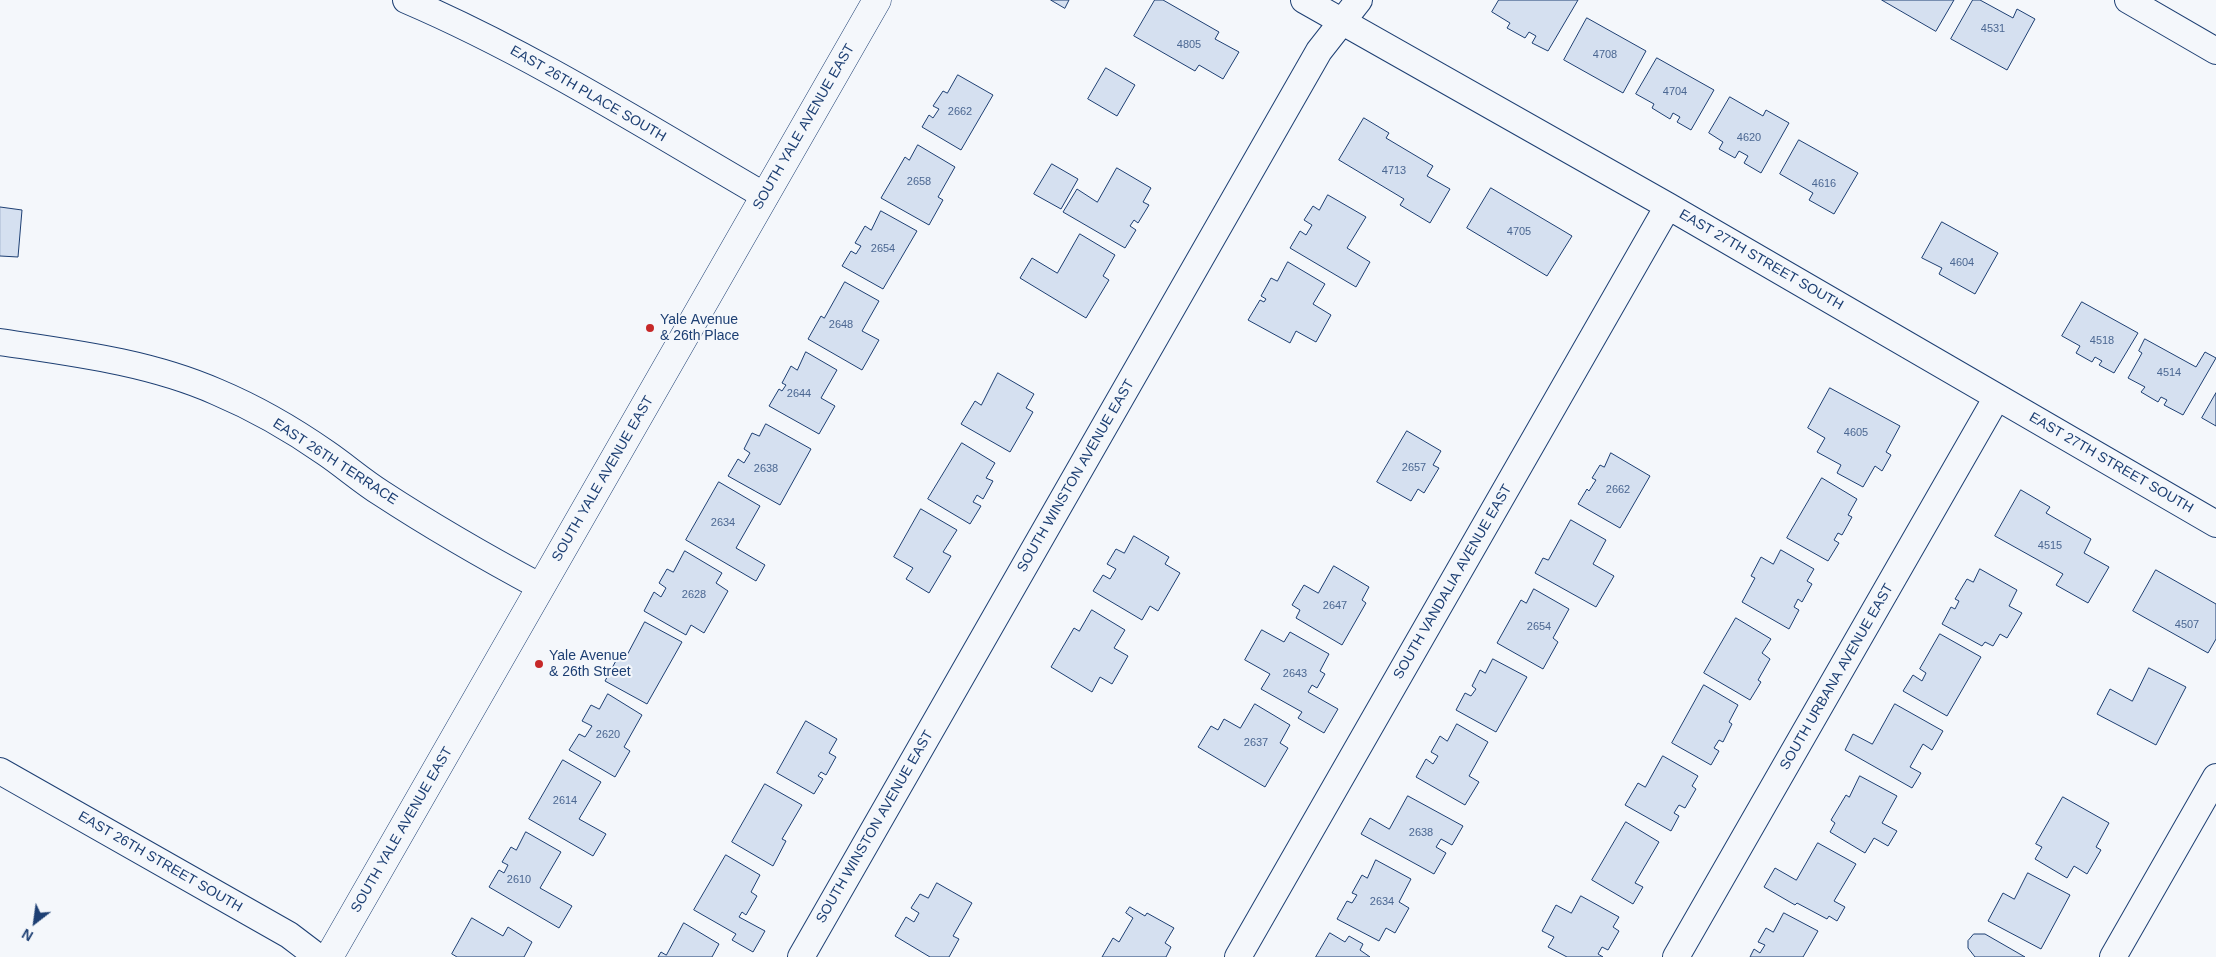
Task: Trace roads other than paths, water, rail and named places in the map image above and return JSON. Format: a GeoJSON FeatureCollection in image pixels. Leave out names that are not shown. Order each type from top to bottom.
{"type":"FeatureCollection","features":[{"type":"Feature","properties":{"kind":"main road","name":"SOUTH YALE AVENUE EAST"},"geometry":{"type":"LineString","coordinates":[[330,957],[766,196],[876,0]]}},
{"type":"Feature","properties":{"kind":"street","name":"EAST 26TH PLACE SOUTH"},"geometry":{"type":"LineString","coordinates":[[406,0],[460,23],[529,60],[766,196]]}},
{"type":"Feature","properties":{"kind":"street","name":"EAST 27TH STREET SOUTH"},"geometry":{"type":"LineString","coordinates":[[1304,0],[1668,206],[2216,524]]}},
{"type":"Feature","properties":{"kind":"street","name":"SOUTH WINSTON AVENUE EAST"},"geometry":{"type":"LineString","coordinates":[[801,957],[1318,51],[1359,0]]}},
{"type":"Feature","properties":{"kind":"street"},"geometry":{"type":"LineString","coordinates":[[2128,0],[2216,51]]}},
{"type":"Feature","properties":{"kind":"street","name":"SOUTH VANDALIA AVENUE EAST"},"geometry":{"type":"LineString","coordinates":[[1238,957],[1668,206]]}},
{"type":"Feature","properties":{"kind":"street","name":"EAST 26TH TERRACE"},"geometry":{"type":"LineString","coordinates":[[0,342],[72,353],[145,368],[217,392],[272,420],[325,452],[381,493],[491,560],[541,587]]}},
{"type":"Feature","properties":{"kind":"street","name":"SOUTH URBANA AVENUE EAST"},"geometry":{"type":"LineString","coordinates":[[1676,957],[1997,397]]}},
{"type":"Feature","properties":{"kind":"street","name":"EAST 26TH STREET SOUTH"},"geometry":{"type":"LineString","coordinates":[[0,772],[289,935],[318,957]]}},
{"type":"Feature","properties":{"kind":"street"},"geometry":{"type":"LineString","coordinates":[[2113,957],[2216,778]]}},
{"type":"Feature","properties":{"kind":"place","name":"Yale Avenue & 26th Place"},"geometry":{"type":"Point","coordinates":[650,328]}},
{"type":"Feature","properties":{"kind":"place","name":"Yale Avenue & 26th Street"},"geometry":{"type":"Point","coordinates":[539,664]}}]}
